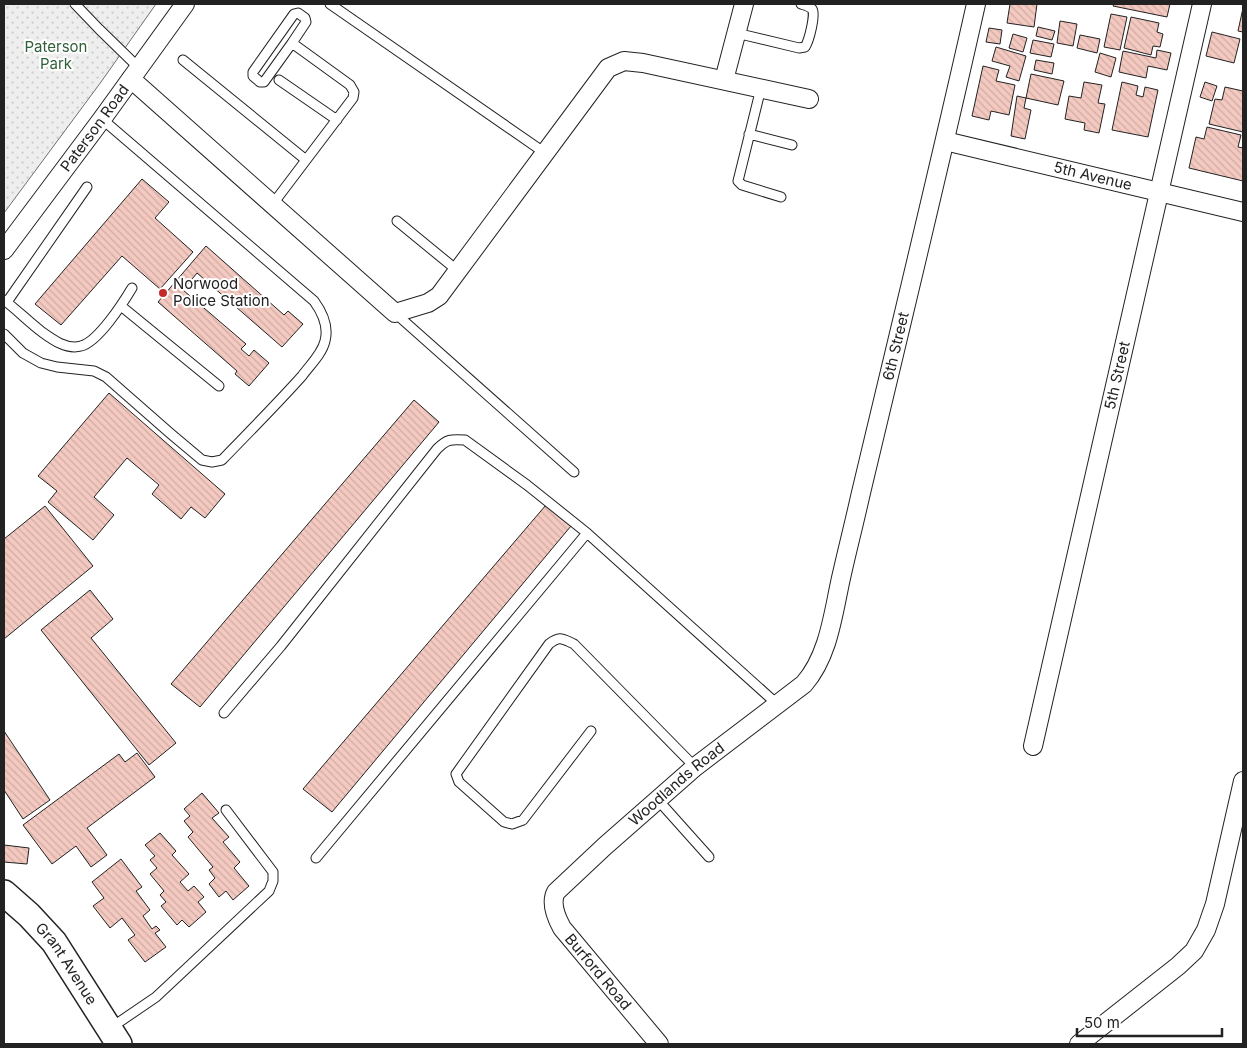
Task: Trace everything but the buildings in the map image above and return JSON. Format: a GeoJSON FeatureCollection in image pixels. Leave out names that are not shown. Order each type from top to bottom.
{"type":"FeatureCollection","features":[{"type":"Feature","properties":{"kind":"street","name":"Paterson Road"},"geometry":{"type":"LineString","coordinates":[[4,250],[186,4]]}},
{"type":"Feature","properties":{"kind":"street"},"geometry":{"type":"LineString","coordinates":[[724,80],[744,4]]}},
{"type":"Feature","properties":{"kind":"street","name":"6th Street"},"geometry":{"type":"LineString","coordinates":[[804,684],[813,674],[820,661],[828,635],[976,4]]}},
{"type":"Feature","properties":{"kind":"street","name":"5th Street"},"geometry":{"type":"LineString","coordinates":[[1033,746],[1202,4]]}},
{"type":"Feature","properties":{"kind":"street"},"geometry":{"type":"LineString","coordinates":[[135,74],[272,206],[395,313],[428,303],[439,296],[608,68],[624,61],[644,62],[809,99]]}},
{"type":"Feature","properties":{"kind":"street","name":"5th Avenue"},"geometry":{"type":"LineString","coordinates":[[944,141],[1243,212]]}},
{"type":"Feature","properties":{"kind":"street","name":"Woodlands Road"},"geometry":{"type":"LineString","coordinates":[[556,892],[695,767],[804,684]]}},
{"type":"Feature","properties":{"kind":"street"},"geometry":{"type":"LineString","coordinates":[[1079,1044],[1178,966],[1194,950],[1206,930],[1215,904],[1242,788]]}},
{"type":"Feature","properties":{"kind":"street","name":"Burford Road"},"geometry":{"type":"LineString","coordinates":[[556,892],[554,896],[555,913],[562,928],[659,1044]]}},
{"type":"Feature","properties":{"kind":"street","name":"Grant Avenue"},"geometry":{"type":"LineString","coordinates":[[4,893],[29,915],[54,942],[114,1036]]}},
{"type":"Feature","properties":{"kind":"lane"},"geometry":{"type":"LineString","coordinates":[[75,4],[135,74]]}},
{"type":"Feature","properties":{"kind":"lane"},"geometry":{"type":"LineString","coordinates":[[330,4],[545,153]]}},
{"type":"Feature","properties":{"kind":"lane"},"geometry":{"type":"LineString","coordinates":[[736,33],[799,48],[805,47],[814,14],[807,5],[800,4]]}},
{"type":"Feature","properties":{"kind":"lane"},"geometry":{"type":"LineString","coordinates":[[298,13],[305,18],[306,22],[292,43],[264,82],[260,82],[253,76],[253,72],[294,14],[298,13]]}},
{"type":"Feature","properties":{"kind":"lane"},"geometry":{"type":"LineString","coordinates":[[272,206],[353,98],[354,92],[350,85],[292,43]]}},
{"type":"Feature","properties":{"kind":"lane"},"geometry":{"type":"LineString","coordinates":[[183,60],[306,160]]}},
{"type":"Feature","properties":{"kind":"lane"},"geometry":{"type":"LineString","coordinates":[[279,80],[336,120]]}},
{"type":"Feature","properties":{"kind":"lane"},"geometry":{"type":"LineString","coordinates":[[761,88],[738,181],[742,185],[781,197]]}},
{"type":"Feature","properties":{"kind":"lane"},"geometry":{"type":"LineString","coordinates":[[4,334],[23,352],[41,363],[57,367],[94,371],[106,377],[202,460],[212,462],[222,460],[285,395],[318,357],[325,340],[325,324],[322,312],[314,301],[102,119]]}},
{"type":"Feature","properties":{"kind":"lane"},"geometry":{"type":"LineString","coordinates":[[749,134],[792,145]]}},
{"type":"Feature","properties":{"kind":"lane"},"geometry":{"type":"LineString","coordinates":[[87,187],[6,301],[41,331],[56,341],[70,346],[82,346],[93,339],[121,306],[132,288]]}},
{"type":"Feature","properties":{"kind":"lane"},"geometry":{"type":"LineString","coordinates":[[397,221],[458,271]]}},
{"type":"Feature","properties":{"kind":"lane"},"geometry":{"type":"LineString","coordinates":[[121,306],[219,386]]}},
{"type":"Feature","properties":{"kind":"lane"},"geometry":{"type":"LineString","coordinates":[[395,313],[574,472]]}},
{"type":"Feature","properties":{"kind":"lane"},"geometry":{"type":"LineString","coordinates":[[224,713],[281,646],[437,449],[445,442],[453,439],[465,440],[527,485],[587,533],[777,704]]}},
{"type":"Feature","properties":{"kind":"lane"},"geometry":{"type":"LineString","coordinates":[[316,858],[587,533]]}},
{"type":"Feature","properties":{"kind":"lane"},"geometry":{"type":"LineString","coordinates":[[591,731],[523,820],[512,824],[504,822],[459,782],[456,774],[549,644],[555,639],[562,638],[574,644],[695,767]]}},
{"type":"Feature","properties":{"kind":"lane"},"geometry":{"type":"LineString","coordinates":[[658,800],[709,857]]}},
{"type":"Feature","properties":{"kind":"lane"},"geometry":{"type":"LineString","coordinates":[[114,1036],[269,891],[273,881],[273,872],[226,810]]}},
{"type":"Feature","properties":{"kind":"green space","name":"Paterson Park"},"geometry":{"type":"Polygon","coordinates":[[[4,4],[156,4],[4,213],[4,4]]]}},
{"type":"Feature","properties":{"kind":"place","name":"Norwood Police Station"},"geometry":{"type":"Point","coordinates":[163,293]}}]}
